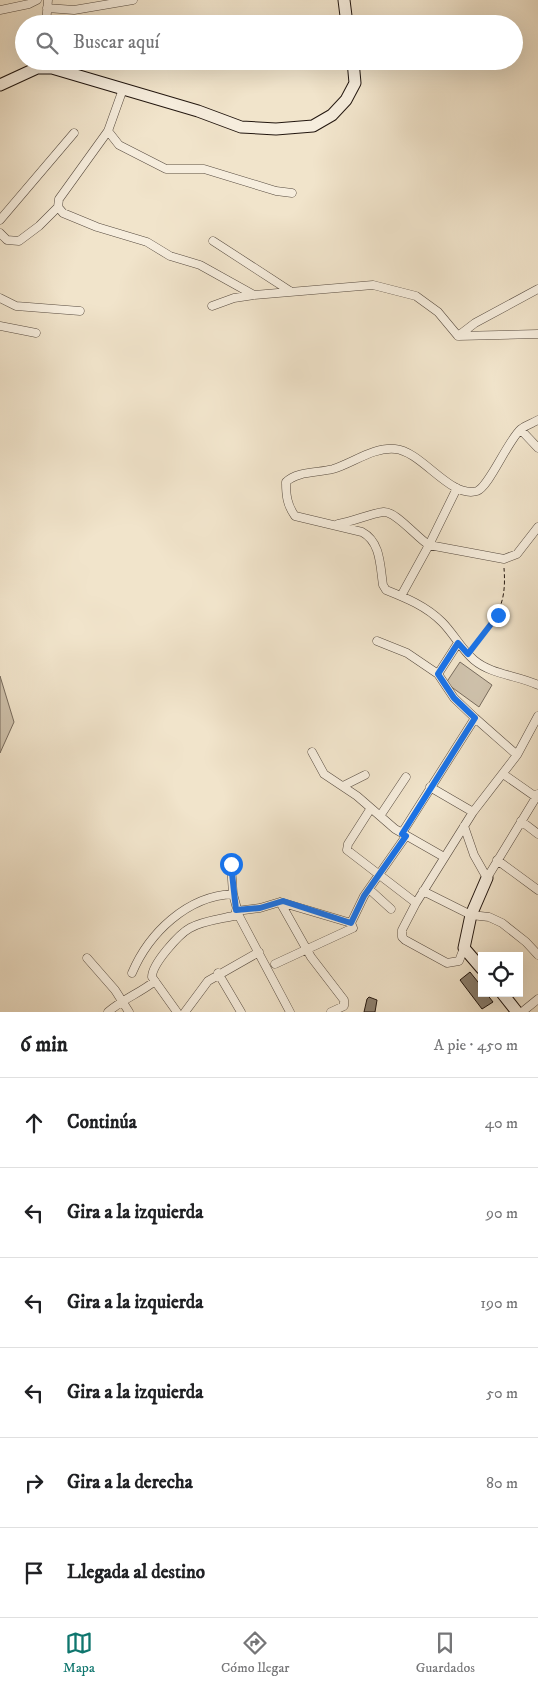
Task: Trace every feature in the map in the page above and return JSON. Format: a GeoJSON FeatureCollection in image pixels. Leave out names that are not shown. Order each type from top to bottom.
{"type":"FeatureCollection","features":[{"type":"Feature","properties":{"kind":"street"},"geometry":{"type":"LineString","coordinates":[[0,10],[29,4],[37,0]]}},
{"type":"Feature","properties":{"kind":"street"},"geometry":{"type":"LineString","coordinates":[[48,4],[74,10],[133,0]]}},
{"type":"Feature","properties":{"kind":"street"},"geometry":{"type":"LineString","coordinates":[[344,0],[346,15]]}},
{"type":"Feature","properties":{"kind":"street"},"geometry":{"type":"LineString","coordinates":[[0,85],[28,70]]}},
{"type":"Feature","properties":{"kind":"street"},"geometry":{"type":"LineString","coordinates":[[59,70],[198,111],[241,127],[276,129],[313,126],[332,115],[346,100],[354,83],[353,70]]}},
{"type":"Feature","properties":{"kind":"street"},"geometry":{"type":"LineString","coordinates":[[0,233],[7,240],[19,241],[58,207],[59,199],[108,131],[124,89]]}},
{"type":"Feature","properties":{"kind":"street"},"geometry":{"type":"LineString","coordinates":[[108,131],[119,145],[166,169],[204,169],[276,191],[292,193]]}},
{"type":"Feature","properties":{"kind":"street"},"geometry":{"type":"LineString","coordinates":[[0,220],[74,133]]}},
{"type":"Feature","properties":{"kind":"street"},"geometry":{"type":"LineString","coordinates":[[58,207],[63,213],[88,224],[147,242],[170,256],[200,265],[254,295]]}},
{"type":"Feature","properties":{"kind":"street"},"geometry":{"type":"LineString","coordinates":[[213,241],[290,292]]}},
{"type":"Feature","properties":{"kind":"street"},"geometry":{"type":"LineString","coordinates":[[212,306],[234,298],[254,295],[373,285],[416,296],[438,312],[458,336]]}},
{"type":"Feature","properties":{"kind":"street"},"geometry":{"type":"LineString","coordinates":[[458,336],[475,323],[538,289]]}},
{"type":"Feature","properties":{"kind":"street"},"geometry":{"type":"LineString","coordinates":[[0,298],[16,306],[80,311]]}},
{"type":"Feature","properties":{"kind":"street"},"geometry":{"type":"LineString","coordinates":[[0,326],[36,333]]}},
{"type":"Feature","properties":{"kind":"street"},"geometry":{"type":"LineString","coordinates":[[458,336],[538,334]]}},
{"type":"Feature","properties":{"kind":"street"},"geometry":{"type":"LineString","coordinates":[[538,420],[521,430],[497,462],[486,485],[480,490],[468,492],[457,488],[406,451],[393,449],[376,452],[334,469],[293,476],[286,482],[289,507],[295,516],[370,536],[376,545],[383,585],[386,590],[427,609],[443,623],[475,661],[503,675],[526,680],[538,685]]}},
{"type":"Feature","properties":{"kind":"street"},"geometry":{"type":"LineString","coordinates":[[521,430],[538,448]]}},
{"type":"Feature","properties":{"kind":"street"},"geometry":{"type":"LineString","coordinates":[[401,596],[457,488]]}},
{"type":"Feature","properties":{"kind":"street"},"geometry":{"type":"LineString","coordinates":[[334,525],[358,521],[385,511],[393,513],[420,540],[429,545],[504,559],[516,554],[538,527]]}},
{"type":"Feature","properties":{"kind":"street"},"geometry":{"type":"LineString","coordinates":[[377,640],[407,654],[438,674],[454,698],[517,755]]}},
{"type":"Feature","properties":{"kind":"street"},"geometry":{"type":"LineString","coordinates":[[438,674],[458,643]]}},
{"type":"Feature","properties":{"kind":"street"},"geometry":{"type":"LineString","coordinates":[[502,774],[537,796],[487,878],[471,915],[464,948],[459,961],[447,963],[405,940],[402,936],[402,930],[444,857],[473,812],[502,774],[517,755],[538,716]]}},
{"type":"Feature","properties":{"kind":"street"},"geometry":{"type":"LineString","coordinates":[[275,964],[351,929],[353,926],[351,923],[369,889],[404,835],[430,787],[475,718]]}},
{"type":"Feature","properties":{"kind":"street"},"geometry":{"type":"LineString","coordinates":[[312,752],[324,774],[344,786],[404,835],[444,857]]}},
{"type":"Feature","properties":{"kind":"street"},"geometry":{"type":"LineString","coordinates":[[344,786],[364,774]]}},
{"type":"Feature","properties":{"kind":"street"},"geometry":{"type":"LineString","coordinates":[[380,816],[406,777]]}},
{"type":"Feature","properties":{"kind":"street"},"geometry":{"type":"LineString","coordinates":[[430,787],[473,812]]}},
{"type":"Feature","properties":{"kind":"street"},"geometry":{"type":"LineString","coordinates":[[371,808],[347,847],[379,876],[416,903]]}},
{"type":"Feature","properties":{"kind":"street"},"geometry":{"type":"LineString","coordinates":[[521,821],[538,834]]}},
{"type":"Feature","properties":{"kind":"street"},"geometry":{"type":"LineString","coordinates":[[464,826],[474,854],[487,878]]}},
{"type":"Feature","properties":{"kind":"street"},"geometry":{"type":"LineString","coordinates":[[497,860],[535,888],[538,879]]}},
{"type":"Feature","properties":{"kind":"street"},"geometry":{"type":"LineString","coordinates":[[231,864],[233,894],[238,913],[290,1012]]}},
{"type":"Feature","properties":{"kind":"street"},"geometry":{"type":"LineString","coordinates":[[369,889],[391,909]]}},
{"type":"Feature","properties":{"kind":"street"},"geometry":{"type":"LineString","coordinates":[[423,891],[471,915],[489,917],[502,923],[526,942],[538,956]]}},
{"type":"Feature","properties":{"kind":"street"},"geometry":{"type":"LineString","coordinates":[[132,973],[139,956],[166,924],[200,903],[219,895],[233,894]]}},
{"type":"Feature","properties":{"kind":"street"},"geometry":{"type":"LineString","coordinates":[[177,1012],[152,977],[153,969],[173,942],[191,927],[280,902],[351,923]]}},
{"type":"Feature","properties":{"kind":"street"},"geometry":{"type":"LineString","coordinates":[[280,902],[325,977],[344,1000],[344,1006],[331,1012]]}},
{"type":"Feature","properties":{"kind":"street"},"geometry":{"type":"LineString","coordinates":[[464,948],[478,964]]}},
{"type":"Feature","properties":{"kind":"street"},"geometry":{"type":"LineString","coordinates":[[185,1012],[208,981],[218,973],[259,952]]}},
{"type":"Feature","properties":{"kind":"street"},"geometry":{"type":"LineString","coordinates":[[88,958],[99,969],[129,1012]]}},
{"type":"Feature","properties":{"kind":"street"},"geometry":{"type":"LineString","coordinates":[[218,973],[241,1012]]}},
{"type":"Feature","properties":{"kind":"street"},"geometry":{"type":"LineString","coordinates":[[108,1012],[155,981]]}},
{"type":"Feature","properties":{"kind":"street"},"geometry":{"type":"LineString","coordinates":[[505,997],[517,1012]]}},
{"type":"Feature","properties":{"kind":"street"},"geometry":{"type":"LineString","coordinates":[[522,1012],[538,999]]}},
{"type":"Feature","properties":{"kind":"path"},"geometry":{"type":"LineString","coordinates":[[468,654],[498,615],[506,586],[504,559]]}},
{"type":"Feature","properties":{"kind":"shaded area"},"geometry":{"type":"Polygon","coordinates":[[[460,662],[492,685],[479,707],[446,683],[460,662]]]}},
{"type":"Feature","properties":{"kind":"shaded area"},"geometry":{"type":"Polygon","coordinates":[[[0,676],[14,722],[0,753],[0,676]]]}},
{"type":"Feature","properties":{"kind":"building"},"geometry":{"type":"Polygon","coordinates":[[[470,972],[478,982],[478,997],[489,997],[493,1002],[482,1009],[460,980],[470,972]]]}},
{"type":"Feature","properties":{"kind":"building"},"geometry":{"type":"Polygon","coordinates":[[[369,997],[377,1000],[375,1012],[364,1012],[369,997]]]}},
{"type":"Feature","properties":{"kind":"route"},"geometry":{"type":"LineString","coordinates":[[231,864],[236,910],[260,908],[283,901],[351,923],[364,896],[406,836],[402,834],[475,718],[454,698],[438,674],[458,643],[468,654],[498,615]]}}]}
